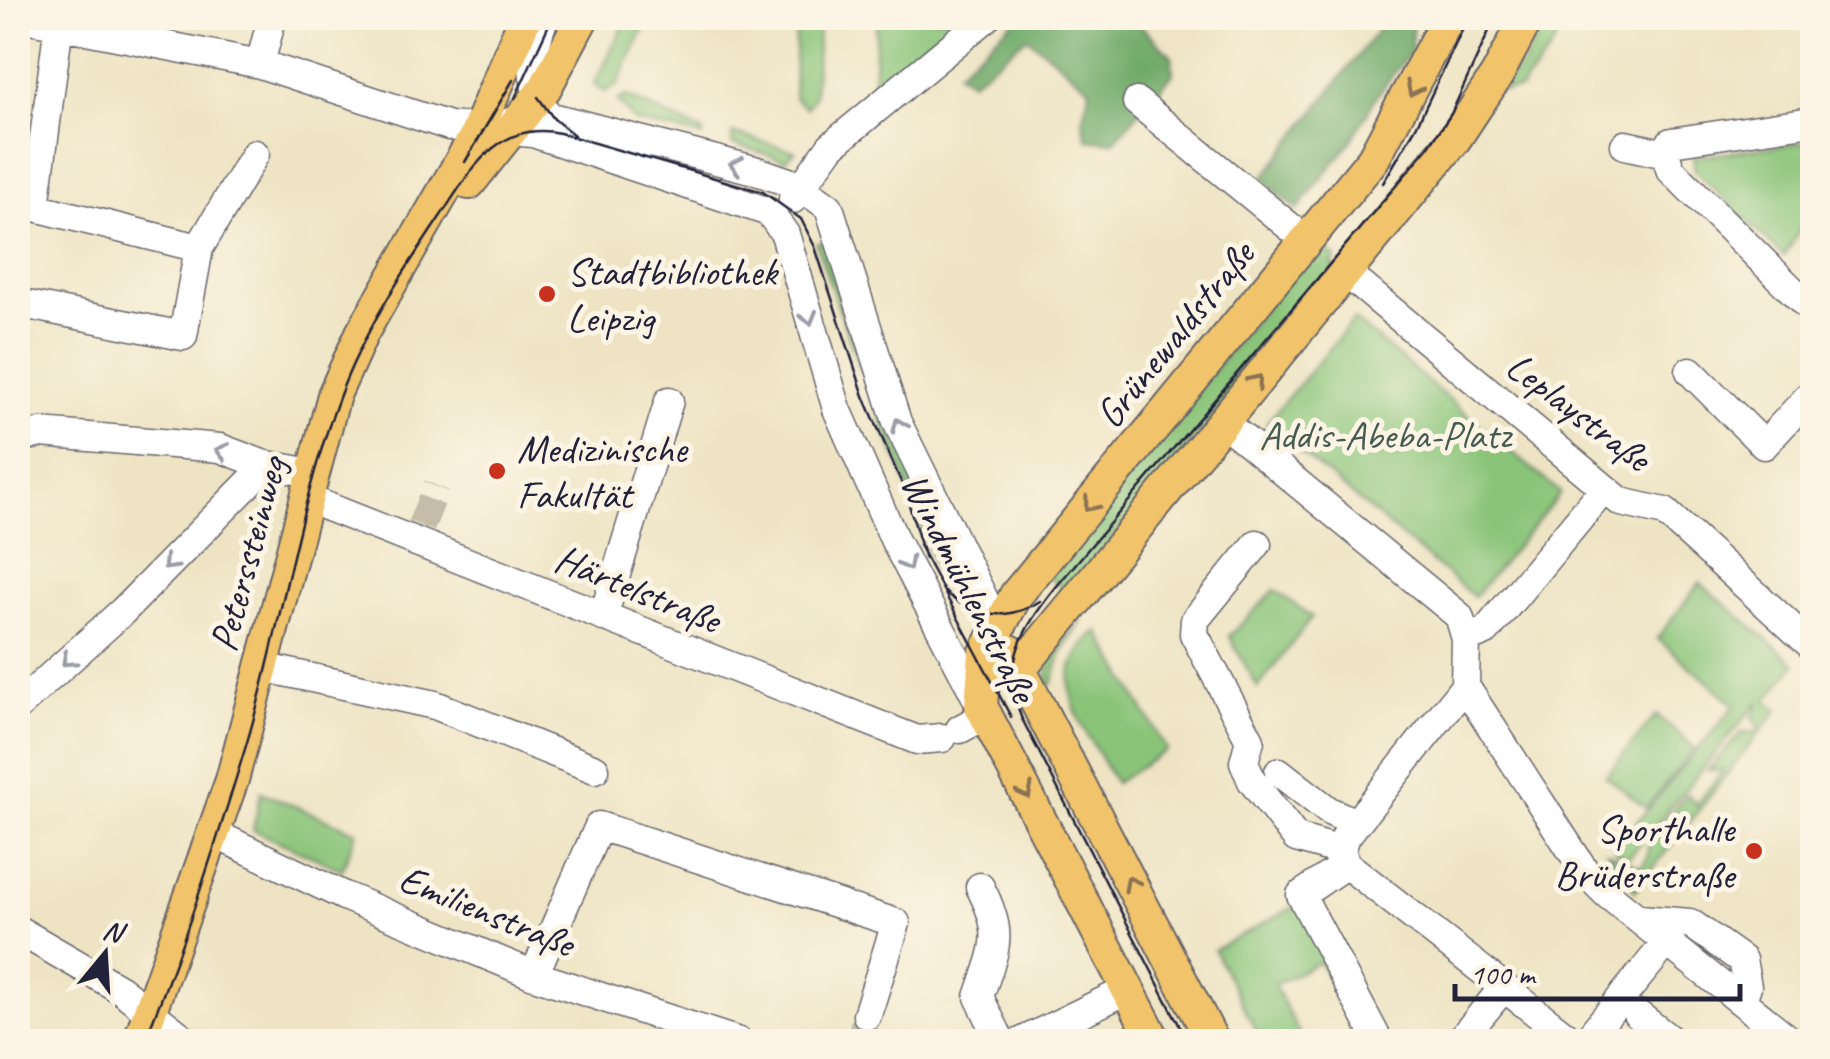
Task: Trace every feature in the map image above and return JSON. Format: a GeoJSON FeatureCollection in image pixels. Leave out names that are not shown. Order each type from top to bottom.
{"type":"FeatureCollection","features":[{"type":"Feature","properties":{"kind":"main road"},"geometry":{"type":"LineString","coordinates":[[510,119],[526,18]]}},
{"type":"Feature","properties":{"kind":"main road","name":"Grünewaldstraße"},"geometry":{"type":"LineString","coordinates":[[967,722],[996,626],[1016,595],[1381,147],[1448,18]]}},
{"type":"Feature","properties":{"kind":"main road"},"geometry":{"type":"LineString","coordinates":[[1020,670],[1465,126],[1528,18]]}},
{"type":"Feature","properties":{"kind":"main road"},"geometry":{"type":"LineString","coordinates":[[510,119],[571,40]]}},
{"type":"Feature","properties":{"kind":"main road","name":"Peterssteinweg"},"geometry":{"type":"LineString","coordinates":[[145,1027],[213,833],[262,667],[334,395],[380,303],[510,119]]}},
{"type":"Feature","properties":{"kind":"main road","name":"Windmühlenstraße"},"geometry":{"type":"LineString","coordinates":[[996,626],[1212,1042]]}},
{"type":"Feature","properties":{"kind":"main road","name":"Windmühlenstraße"},"geometry":{"type":"LineString","coordinates":[[967,722],[1129,990],[1156,1042]]}},
{"type":"Feature","properties":{"kind":"street"},"geometry":{"type":"LineString","coordinates":[[24,18],[260,64],[449,126],[510,119],[744,167],[800,186]]}},
{"type":"Feature","properties":{"kind":"street"},"geometry":{"type":"LineString","coordinates":[[260,64],[272,18]]}},
{"type":"Feature","properties":{"kind":"street"},"geometry":{"type":"LineString","coordinates":[[510,119],[513,80],[544,18]]}},
{"type":"Feature","properties":{"kind":"street"},"geometry":{"type":"LineString","coordinates":[[510,119],[544,18]]}},
{"type":"Feature","properties":{"kind":"street"},"geometry":{"type":"LineString","coordinates":[[510,119],[569,144],[761,207],[779,221],[831,146],[986,18]]}},
{"type":"Feature","properties":{"kind":"street"},"geometry":{"type":"LineString","coordinates":[[58,23],[26,211],[199,248]]}},
{"type":"Feature","properties":{"kind":"street"},"geometry":{"type":"LineString","coordinates":[[1137,102],[1306,240]]}},
{"type":"Feature","properties":{"kind":"street"},"geometry":{"type":"LineString","coordinates":[[510,119],[569,144]]}},
{"type":"Feature","properties":{"kind":"street"},"geometry":{"type":"LineString","coordinates":[[1812,120],[1648,148],[1812,310]]}},
{"type":"Feature","properties":{"kind":"street"},"geometry":{"type":"LineString","coordinates":[[18,303],[183,336],[199,248],[255,154]]}},
{"type":"Feature","properties":{"kind":"street","name":"Windmühlenstraße"},"geometry":{"type":"LineString","coordinates":[[800,186],[824,202],[837,220],[860,314],[897,422],[996,626]]}},
{"type":"Feature","properties":{"kind":"street","name":"Windmühlenstraße"},"geometry":{"type":"LineString","coordinates":[[779,221],[837,409],[895,541],[946,638],[967,722]]}},
{"type":"Feature","properties":{"kind":"street","name":"Leplaystraße"},"geometry":{"type":"LineString","coordinates":[[1345,272],[1621,502],[1665,512],[1812,647]]}},
{"type":"Feature","properties":{"kind":"street"},"geometry":{"type":"LineString","coordinates":[[1690,371],[1764,444],[1812,394]]}},
{"type":"Feature","properties":{"kind":"street"},"geometry":{"type":"LineString","coordinates":[[603,617],[669,400]]}},
{"type":"Feature","properties":{"kind":"street"},"geometry":{"type":"LineString","coordinates":[[1222,421],[1459,616],[1466,640],[1465,686],[1586,872],[1792,1042]]}},
{"type":"Feature","properties":{"kind":"street","name":"Härtelstraße"},"geometry":{"type":"LineString","coordinates":[[18,438],[41,434],[220,448],[418,534],[551,586],[603,617],[917,740],[967,722]]}},
{"type":"Feature","properties":{"kind":"street"},"geometry":{"type":"LineString","coordinates":[[18,706],[123,610],[254,478],[262,464]]}},
{"type":"Feature","properties":{"kind":"street"},"geometry":{"type":"LineString","coordinates":[[1466,640],[1486,631],[1604,488]]}},
{"type":"Feature","properties":{"kind":"street"},"geometry":{"type":"LineString","coordinates":[[1258,544],[1195,620],[1194,634],[1250,740],[1244,762],[1252,781],[1296,838],[1343,857],[1574,1042]]}},
{"type":"Feature","properties":{"kind":"street"},"geometry":{"type":"LineString","coordinates":[[946,638],[961,655],[982,666],[1006,672],[1020,670]]}},
{"type":"Feature","properties":{"kind":"street"},"geometry":{"type":"LineString","coordinates":[[262,667],[435,705],[595,770]]}},
{"type":"Feature","properties":{"kind":"street"},"geometry":{"type":"LineString","coordinates":[[1379,1042],[1301,895],[1343,857],[1356,823],[1465,686]]}},
{"type":"Feature","properties":{"kind":"street"},"geometry":{"type":"LineString","coordinates":[[1279,772],[1329,811],[1356,823]]}},
{"type":"Feature","properties":{"kind":"street"},"geometry":{"type":"LineString","coordinates":[[534,974],[599,826],[896,924],[867,1015]]}},
{"type":"Feature","properties":{"kind":"street","name":"Emilienstraße"},"geometry":{"type":"LineString","coordinates":[[213,833],[344,896],[534,974],[739,1042]]}},
{"type":"Feature","properties":{"kind":"street"},"geometry":{"type":"LineString","coordinates":[[980,887],[998,921],[994,954],[979,997],[1001,1042]]}},
{"type":"Feature","properties":{"kind":"street"},"geometry":{"type":"LineString","coordinates":[[1640,919],[1690,923],[1742,960],[1747,986],[1742,1000]]}},
{"type":"Feature","properties":{"kind":"street"},"geometry":{"type":"LineString","coordinates":[[18,930],[120,989],[145,1027],[188,1042]]}},
{"type":"Feature","properties":{"kind":"street"},"geometry":{"type":"LineString","coordinates":[[1585,1042],[1667,942]]}},
{"type":"Feature","properties":{"kind":"street"},"geometry":{"type":"LineString","coordinates":[[1459,1042],[1504,987]]}},
{"type":"Feature","properties":{"kind":"street"},"geometry":{"type":"LineString","coordinates":[[1021,1042],[1129,990]]}},
{"type":"Feature","properties":{"kind":"street"},"geometry":{"type":"LineString","coordinates":[[1637,1014],[1673,1042]]}},
{"type":"Feature","properties":{"kind":"green space"},"geometry":{"type":"Polygon","coordinates":[[[627,18],[649,18],[617,85],[605,92],[594,85],[627,18]]]}},
{"type":"Feature","properties":{"kind":"green space"},"geometry":{"type":"Polygon","coordinates":[[[796,18],[819,18],[814,97],[806,108],[794,98],[796,18]]]}},
{"type":"Feature","properties":{"kind":"green space"},"geometry":{"type":"Polygon","coordinates":[[[877,18],[958,18],[873,84],[877,18]]]}},
{"type":"Feature","properties":{"kind":"green space"},"geometry":{"type":"Polygon","coordinates":[[[1017,18],[1133,18],[1172,56],[1173,74],[1113,142],[1087,139],[1082,120],[1090,88],[1027,37],[972,81],[957,72],[1017,18]]]}},
{"type":"Feature","properties":{"kind":"green space"},"geometry":{"type":"Polygon","coordinates":[[[1387,18],[1413,18],[1411,51],[1376,97],[1352,140],[1297,210],[1262,179],[1387,18]]]}},
{"type":"Feature","properties":{"kind":"green space"},"geometry":{"type":"Polygon","coordinates":[[[1546,18],[1567,18],[1550,51],[1520,89],[1501,91],[1524,62],[1546,18]]]}},
{"type":"Feature","properties":{"kind":"green space"},"geometry":{"type":"Polygon","coordinates":[[[626,96],[703,132],[703,137],[635,122],[618,101],[626,96]]]}},
{"type":"Feature","properties":{"kind":"green space"},"geometry":{"type":"Polygon","coordinates":[[[732,133],[795,151],[786,160],[732,144],[732,133]]]}},
{"type":"Feature","properties":{"kind":"green space"},"geometry":{"type":"Polygon","coordinates":[[[1812,141],[1812,209],[1784,257],[1695,171],[1693,157],[1812,141]]]}},
{"type":"Feature","properties":{"kind":"green space"},"geometry":{"type":"Polygon","coordinates":[[[830,241],[866,370],[861,372],[816,243],[830,241]]]}},
{"type":"Feature","properties":{"kind":"green space"},"geometry":{"type":"Polygon","coordinates":[[[1323,247],[1336,258],[1332,264],[1336,268],[1067,593],[1047,575],[1313,248],[1319,252],[1323,247]]]}},
{"type":"Feature","properties":{"kind":"green space","name":"Addis-Abeba-Platz"},"geometry":{"type":"Polygon","coordinates":[[[1354,320],[1561,493],[1474,597],[1266,423],[1354,320]]]}},
{"type":"Feature","properties":{"kind":"green space"},"geometry":{"type":"Polygon","coordinates":[[[870,381],[974,609],[948,589],[933,564],[910,490],[866,383],[870,381]]]}},
{"type":"Feature","properties":{"kind":"green space"},"geometry":{"type":"Polygon","coordinates":[[[1700,583],[1796,664],[1767,700],[1778,710],[1635,891],[1607,852],[1641,867],[1648,857],[1649,841],[1687,794],[1697,804],[1723,770],[1708,770],[1742,732],[1756,732],[1760,727],[1753,717],[1759,701],[1627,860],[1614,849],[1735,705],[1657,638],[1700,583]]]}},
{"type":"Feature","properties":{"kind":"green space"},"geometry":{"type":"Polygon","coordinates":[[[1275,590],[1312,617],[1258,688],[1229,636],[1275,590]]]}},
{"type":"Feature","properties":{"kind":"green space"},"geometry":{"type":"Polygon","coordinates":[[[1082,619],[1062,651],[1052,684],[1046,686],[1050,657],[1082,619]]]}},
{"type":"Feature","properties":{"kind":"green space"},"geometry":{"type":"Polygon","coordinates":[[[1098,631],[1167,750],[1115,783],[1082,724],[1070,687],[1072,668],[1081,650],[1098,631]]]}},
{"type":"Feature","properties":{"kind":"green space"},"geometry":{"type":"Polygon","coordinates":[[[1656,715],[1695,748],[1646,808],[1606,776],[1656,715]]]}},
{"type":"Feature","properties":{"kind":"green space"},"geometry":{"type":"Polygon","coordinates":[[[261,792],[357,832],[342,870],[253,830],[261,792]]]}},
{"type":"Feature","properties":{"kind":"green space"},"geometry":{"type":"Polygon","coordinates":[[[1300,904],[1353,1000],[1343,1005],[1319,962],[1274,985],[1303,1041],[1261,1041],[1214,950],[1300,904]]]}},
{"type":"Feature","properties":{"kind":"tunnel"},"geometry":{"type":"LineString","coordinates":[[421,526],[437,486]]}},
{"type":"Feature","properties":{"kind":"tunnel"},"geometry":{"type":"LineString","coordinates":[[859,1042],[867,1015]]}},
{"type":"Feature","properties":{"kind":"tram line"},"geometry":{"type":"LineString","coordinates":[[515,98],[552,18]]}},
{"type":"Feature","properties":{"kind":"tram line"},"geometry":{"type":"LineString","coordinates":[[1383,183],[1416,127],[1468,18]]}},
{"type":"Feature","properties":{"kind":"tram line"},"geometry":{"type":"LineString","coordinates":[[1188,1042],[1021,717],[1013,680],[1018,648],[1033,618],[1056,587],[1427,149],[1451,114],[1495,18]]}},
{"type":"Feature","properties":{"kind":"tram line"},"geometry":{"type":"LineString","coordinates":[[465,162],[513,80]]}},
{"type":"Feature","properties":{"kind":"tram line"},"geometry":{"type":"LineString","coordinates":[[538,97],[554,119],[574,135]]}},
{"type":"Feature","properties":{"kind":"tram line"},"geometry":{"type":"LineString","coordinates":[[144,1042],[184,938],[241,762],[311,485],[340,395],[372,326],[412,260],[474,167],[502,142],[518,134],[560,133],[763,192],[801,219],[815,247],[864,396],[905,491],[925,559]]}},
{"type":"Feature","properties":{"kind":"tram line"},"geometry":{"type":"LineString","coordinates":[[919,545],[1011,717]]}},
{"type":"Feature","properties":{"kind":"tram line"},"geometry":{"type":"LineString","coordinates":[[945,592],[967,607],[991,614],[1016,612],[1040,601]]}},
{"type":"Feature","properties":{"kind":"place","name":"Stadtbibliothek Leipzig"},"geometry":{"type":"Point","coordinates":[547,294]}},
{"type":"Feature","properties":{"kind":"place","name":"Medizinische Fakultät"},"geometry":{"type":"Point","coordinates":[497,471]}},
{"type":"Feature","properties":{"kind":"place","name":"Sporthalle Brüderstraße"},"geometry":{"type":"Point","coordinates":[1754,851]}}]}
